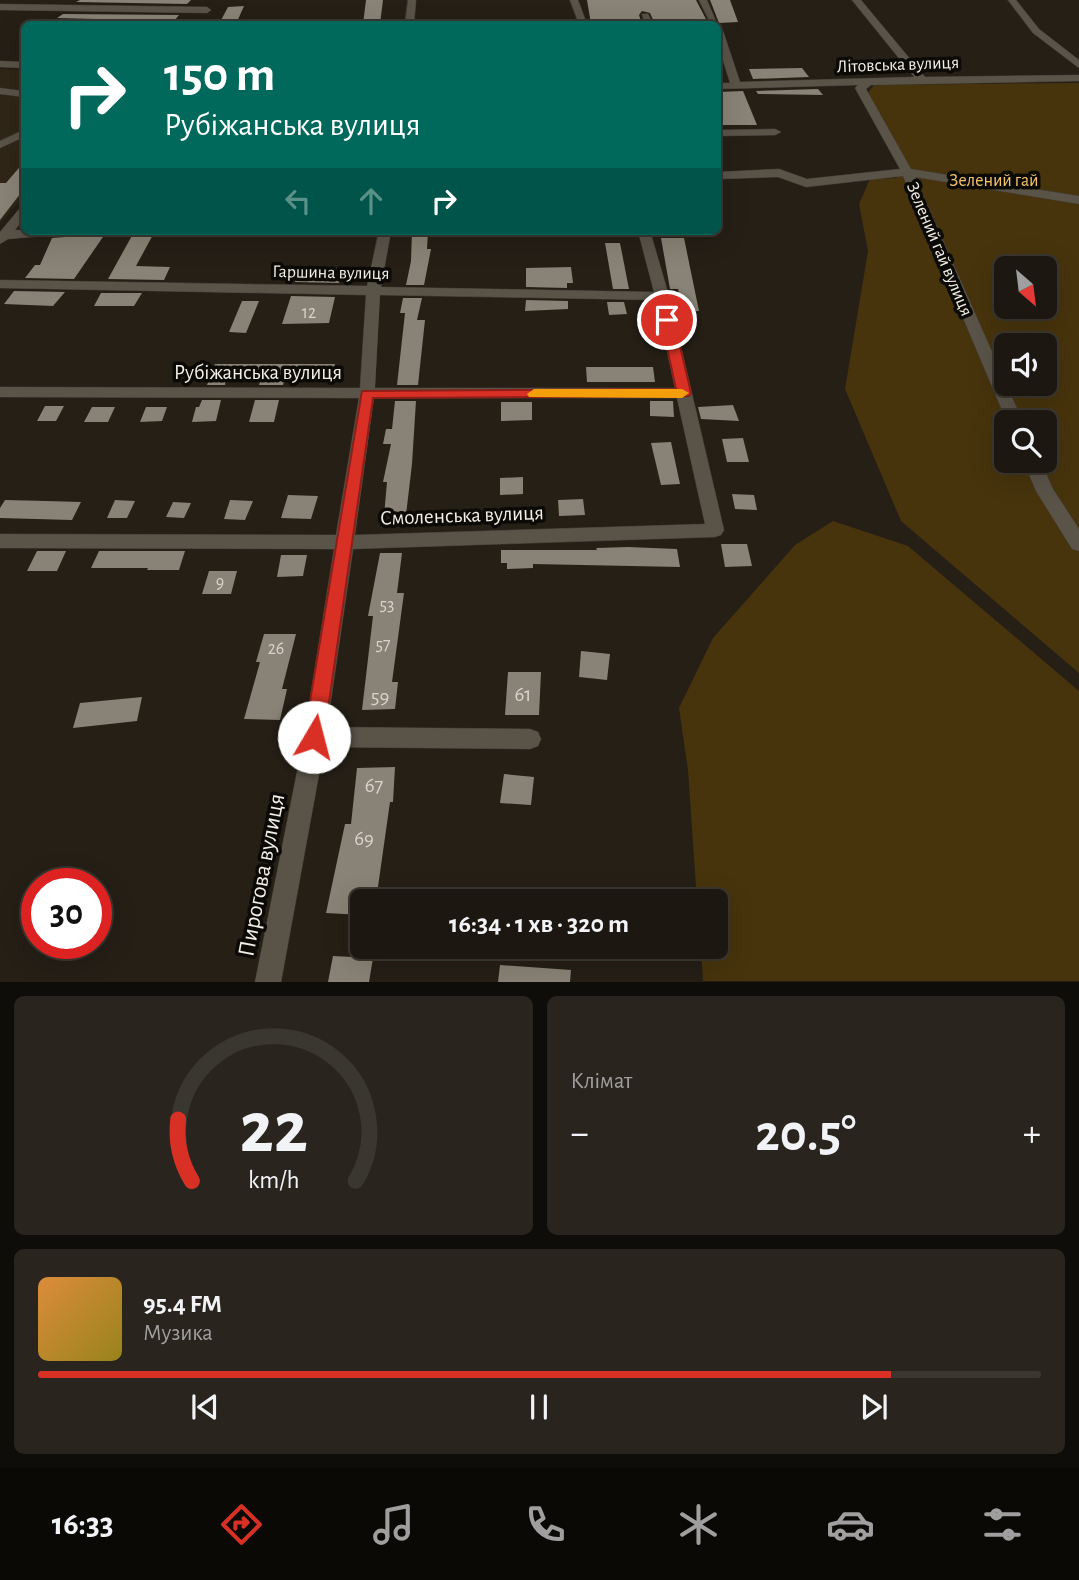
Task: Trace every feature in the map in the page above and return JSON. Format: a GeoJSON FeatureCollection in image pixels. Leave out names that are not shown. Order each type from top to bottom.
{"type":"FeatureCollection","features":[{"type":"Feature","properties":{"kind":"street"},"geometry":{"type":"LineString","coordinates":[[0,6],[204,14],[212,0]]}},
{"type":"Feature","properties":{"kind":"street"},"geometry":{"type":"LineString","coordinates":[[410,21],[412,0]]}},
{"type":"Feature","properties":{"kind":"street"},"geometry":{"type":"LineString","coordinates":[[574,0],[582,21]]}},
{"type":"Feature","properties":{"kind":"street"},"geometry":{"type":"LineString","coordinates":[[703,0],[714,21]]}},
{"type":"Feature","properties":{"kind":"street"},"geometry":{"type":"LineString","coordinates":[[856,0],[922,80]]}},
{"type":"Feature","properties":{"kind":"street"},"geometry":{"type":"LineString","coordinates":[[1012,0],[1036,31],[1079,65]]}},
{"type":"Feature","properties":{"kind":"street"},"geometry":{"type":"LineString","coordinates":[[721,39],[736,86]]}},
{"type":"Feature","properties":{"kind":"street"},"geometry":{"type":"LineString","coordinates":[[0,64],[21,65]]}},
{"type":"Feature","properties":{"kind":"street","name":"Літовська вулиця"},"geometry":{"type":"LineString","coordinates":[[721,86],[1079,78]]}},
{"type":"Feature","properties":{"kind":"street","name":"Зелений гай вулиця"},"geometry":{"type":"LineString","coordinates":[[867,83],[860,88],[907,172],[1010,410]]}},
{"type":"Feature","properties":{"kind":"street"},"geometry":{"type":"LineString","coordinates":[[0,91],[21,94]]}},
{"type":"Feature","properties":{"kind":"street"},"geometry":{"type":"LineString","coordinates":[[721,133],[775,132]]}},
{"type":"Feature","properties":{"kind":"street"},"geometry":{"type":"LineString","coordinates":[[0,145],[21,134]]}},
{"type":"Feature","properties":{"kind":"street"},"geometry":{"type":"LineString","coordinates":[[721,176],[779,173],[806,183],[907,172],[1079,200]]}},
{"type":"Feature","properties":{"kind":"street"},"geometry":{"type":"LineString","coordinates":[[2,237],[21,215]]}},
{"type":"Feature","properties":{"kind":"street"},"geometry":{"type":"LineString","coordinates":[[2,237],[21,235]]}},
{"type":"Feature","properties":{"kind":"street","name":"Пирогова вулиця"},"geometry":{"type":"LineString","coordinates":[[268,982],[314,737],[342,542],[367,394],[373,292],[384,235]]}},
{"type":"Feature","properties":{"kind":"street"},"geometry":{"type":"LineString","coordinates":[[645,235],[684,393]]}},
{"type":"Feature","properties":{"kind":"street","name":"Гаршина вулиця"},"geometry":{"type":"LineString","coordinates":[[0,284],[662,296]]}},
{"type":"Feature","properties":{"kind":"street","name":"Рубіжанська вулиця"},"geometry":{"type":"LineString","coordinates":[[0,391],[684,393]]}},
{"type":"Feature","properties":{"kind":"street","name":"Смоленська вулиця"},"geometry":{"type":"LineString","coordinates":[[0,541],[342,542],[715,530],[684,393]]}},
{"type":"Feature","properties":{"kind":"street"},"geometry":{"type":"LineString","coordinates":[[1037,473],[1045,492],[1079,544]]}},
{"type":"Feature","properties":{"kind":"street"},"geometry":{"type":"LineString","coordinates":[[314,737],[530,739]]}},
{"type":"Feature","properties":{"kind":"shaded area"},"geometry":{"type":"Polygon","coordinates":[[[0,69],[21,70],[21,199],[0,223],[0,69]]]}},
{"type":"Feature","properties":{"kind":"green space","name":"Зелений гай"},"geometry":{"type":"Polygon","coordinates":[[[1079,83],[1079,673],[901,521],[845,389],[868,251],[859,204],[870,179],[897,178],[891,170],[911,169],[867,94],[874,85],[1079,83]]]}},
{"type":"Feature","properties":{"kind":"green space"},"geometry":{"type":"Polygon","coordinates":[[[833,521],[908,546],[1079,691],[1079,981],[703,981],[702,959],[728,959],[728,889],[696,889],[688,770],[679,708],[713,638],[795,545],[833,521]]]}},
{"type":"Feature","properties":{"kind":"building"},"geometry":{"type":"Polygon","coordinates":[[[191,0],[187,4],[76,2],[191,0]]]}},
{"type":"Feature","properties":{"kind":"building"},"geometry":{"type":"Polygon","coordinates":[[[366,0],[383,0],[380,21],[363,21],[366,0]]]}},
{"type":"Feature","properties":{"kind":"building"},"geometry":{"type":"Polygon","coordinates":[[[587,0],[696,0],[707,21],[654,21],[650,13],[642,11],[639,15],[641,21],[590,21],[587,0]]]}},
{"type":"Feature","properties":{"kind":"building"},"geometry":{"type":"Polygon","coordinates":[[[710,0],[730,0],[738,22],[718,21],[710,0]]]}},
{"type":"Feature","properties":{"kind":"building"},"geometry":{"type":"Polygon","coordinates":[[[244,6],[237,21],[221,21],[228,7],[244,6]]]}},
{"type":"Feature","properties":{"kind":"building"},"geometry":{"type":"Polygon","coordinates":[[[63,14],[179,15],[174,21],[57,18],[63,14]]]}},
{"type":"Feature","properties":{"kind":"building"},"geometry":{"type":"Polygon","coordinates":[[[802,68],[809,77],[753,79],[749,69],[802,68]]]}},
{"type":"Feature","properties":{"kind":"building"},"geometry":{"type":"Polygon","coordinates":[[[818,89],[823,95],[758,94],[756,91],[818,89]]]}},
{"type":"Feature","properties":{"kind":"building"},"geometry":{"type":"Polygon","coordinates":[[[743,91],[757,125],[721,125],[721,92],[743,91]]]}},
{"type":"Feature","properties":{"kind":"building"},"geometry":{"type":"Polygon","coordinates":[[[21,166],[21,193],[0,220],[0,183],[6,183],[21,166]]]}},
{"type":"Feature","properties":{"kind":"building"},"geometry":{"type":"Polygon","coordinates":[[[104,235],[74,279],[25,278],[35,265],[40,265],[52,238],[104,235]]]}},
{"type":"Feature","properties":{"kind":"building"},"geometry":{"type":"Polygon","coordinates":[[[132,235],[153,235],[136,266],[170,267],[164,280],[108,279],[132,235]]]}},
{"type":"Feature","properties":{"kind":"building"},"geometry":{"type":"Polygon","coordinates":[[[412,235],[428,235],[427,249],[431,249],[424,285],[406,285],[411,261],[412,235]]]}},
{"type":"Feature","properties":{"kind":"building"},"geometry":{"type":"Polygon","coordinates":[[[661,238],[684,238],[699,311],[684,312],[678,289],[670,289],[661,238]]]}},
{"type":"Feature","properties":{"kind":"building"},"geometry":{"type":"Polygon","coordinates":[[[605,243],[620,243],[629,289],[613,289],[605,243]]]}},
{"type":"Feature","properties":{"kind":"building"},"geometry":{"type":"Polygon","coordinates":[[[571,267],[573,283],[567,283],[567,288],[526,287],[526,268],[571,267]]]}},
{"type":"Feature","properties":{"kind":"building"},"geometry":{"type":"Polygon","coordinates":[[[299,268],[342,269],[339,283],[295,282],[299,268]]]}},
{"type":"Feature","properties":{"kind":"building"},"geometry":{"type":"Polygon","coordinates":[[[14,291],[65,292],[53,306],[4,304],[14,291]]]}},
{"type":"Feature","properties":{"kind":"building"},"geometry":{"type":"Polygon","coordinates":[[[101,293],[142,293],[134,306],[94,306],[101,293]]]}},
{"type":"Feature","properties":{"kind":"building"},"geometry":{"type":"Polygon","coordinates":[[[291,296],[335,297],[329,323],[282,324],[291,296]]]}},
{"type":"Feature","properties":{"kind":"building"},"geometry":{"type":"Polygon","coordinates":[[[403,298],[422,298],[417,320],[425,320],[418,385],[397,385],[405,313],[400,313],[403,298]]]}},
{"type":"Feature","properties":{"kind":"building"},"geometry":{"type":"Polygon","coordinates":[[[526,300],[568,301],[568,309],[525,311],[526,300]]]}},
{"type":"Feature","properties":{"kind":"building"},"geometry":{"type":"Polygon","coordinates":[[[242,301],[259,301],[246,333],[229,332],[242,301]]]}},
{"type":"Feature","properties":{"kind":"building"},"geometry":{"type":"Polygon","coordinates":[[[607,302],[624,302],[627,314],[609,315],[607,302]]]}},
{"type":"Feature","properties":{"kind":"building"},"geometry":{"type":"Polygon","coordinates":[[[215,364],[335,364],[331,379],[285,379],[283,385],[259,385],[261,379],[226,380],[225,385],[207,385],[215,364]]]}},
{"type":"Feature","properties":{"kind":"building"},"geometry":{"type":"Polygon","coordinates":[[[586,367],[653,367],[655,382],[587,382],[586,367]]]}},
{"type":"Feature","properties":{"kind":"building"},"geometry":{"type":"Polygon","coordinates":[[[202,400],[221,400],[216,421],[192,422],[196,407],[199,407],[202,400]]]}},
{"type":"Feature","properties":{"kind":"building"},"geometry":{"type":"Polygon","coordinates":[[[255,400],[279,400],[274,422],[249,422],[255,400]]]}},
{"type":"Feature","properties":{"kind":"building"},"geometry":{"type":"Polygon","coordinates":[[[395,401],[416,401],[412,464],[406,515],[384,516],[387,482],[383,482],[391,444],[383,444],[386,429],[392,429],[395,401]]]}},
{"type":"Feature","properties":{"kind":"building"},"geometry":{"type":"Polygon","coordinates":[[[650,401],[673,401],[674,417],[650,416],[650,401]]]}},
{"type":"Feature","properties":{"kind":"building"},"geometry":{"type":"Polygon","coordinates":[[[501,402],[532,402],[532,420],[501,421],[501,402]]]}},
{"type":"Feature","properties":{"kind":"building"},"geometry":{"type":"Polygon","coordinates":[[[733,405],[739,421],[701,419],[698,407],[733,405]]]}},
{"type":"Feature","properties":{"kind":"building"},"geometry":{"type":"Polygon","coordinates":[[[45,406],[64,406],[56,421],[37,421],[45,406]]]}},
{"type":"Feature","properties":{"kind":"building"},"geometry":{"type":"Polygon","coordinates":[[[92,407],[115,407],[108,422],[84,422],[92,407]]]}},
{"type":"Feature","properties":{"kind":"building"},"geometry":{"type":"Polygon","coordinates":[[[146,407],[167,407],[162,421],[140,422],[146,407]]]}},
{"type":"Feature","properties":{"kind":"building"},"geometry":{"type":"Polygon","coordinates":[[[743,438],[749,462],[727,462],[722,439],[743,438]]]}},
{"type":"Feature","properties":{"kind":"building"},"geometry":{"type":"Polygon","coordinates":[[[671,442],[680,484],[661,485],[651,443],[671,442]]]}},
{"type":"Feature","properties":{"kind":"building"},"geometry":{"type":"Polygon","coordinates":[[[523,477],[523,494],[500,495],[500,478],[523,477]]]}},
{"type":"Feature","properties":{"kind":"building"},"geometry":{"type":"Polygon","coordinates":[[[732,494],[754,495],[757,510],[735,509],[732,494]]]}},
{"type":"Feature","properties":{"kind":"building"},"geometry":{"type":"Polygon","coordinates":[[[288,495],[318,496],[311,519],[281,518],[288,495]]]}},
{"type":"Feature","properties":{"kind":"building"},"geometry":{"type":"Polygon","coordinates":[[[583,499],[585,515],[559,516],[558,500],[583,499]]]}},
{"type":"Feature","properties":{"kind":"building"},"geometry":{"type":"Polygon","coordinates":[[[5,500],[81,502],[72,520],[0,518],[0,508],[5,500]]]}},
{"type":"Feature","properties":{"kind":"building"},"geometry":{"type":"Polygon","coordinates":[[[115,500],[135,501],[127,518],[107,518],[115,500]]]}},
{"type":"Feature","properties":{"kind":"building"},"geometry":{"type":"Polygon","coordinates":[[[230,500],[253,501],[245,520],[224,519],[230,500]]]}},
{"type":"Feature","properties":{"kind":"building"},"geometry":{"type":"Polygon","coordinates":[[[173,502],[191,503],[184,518],[166,517],[173,502]]]}},
{"type":"Feature","properties":{"kind":"building"},"geometry":{"type":"Polygon","coordinates":[[[721,544],[747,544],[752,566],[725,567],[721,544]]]}},
{"type":"Feature","properties":{"kind":"building"},"geometry":{"type":"Polygon","coordinates":[[[596,548],[677,549],[680,567],[533,564],[533,568],[507,569],[507,563],[501,563],[501,550],[597,550],[596,548]]]}},
{"type":"Feature","properties":{"kind":"building"},"geometry":{"type":"Polygon","coordinates":[[[37,551],[66,551],[57,571],[27,571],[37,551]]]}},
{"type":"Feature","properties":{"kind":"building"},"geometry":{"type":"Polygon","coordinates":[[[99,551],[185,551],[179,570],[147,570],[148,568],[91,568],[99,551]]]}},
{"type":"Feature","properties":{"kind":"building"},"geometry":{"type":"Polygon","coordinates":[[[380,553],[402,553],[397,593],[404,593],[392,682],[398,682],[395,709],[362,710],[373,616],[368,616],[380,553]]]}},
{"type":"Feature","properties":{"kind":"building"},"geometry":{"type":"Polygon","coordinates":[[[281,555],[307,555],[303,576],[277,577],[281,555]]]}},
{"type":"Feature","properties":{"kind":"building"},"geometry":{"type":"Polygon","coordinates":[[[209,571],[237,571],[231,594],[202,594],[209,571]]]}},
{"type":"Feature","properties":{"kind":"building"},"geometry":{"type":"Polygon","coordinates":[[[264,634],[296,634],[282,689],[287,689],[280,720],[244,719],[260,662],[256,662],[264,634]]]}},
{"type":"Feature","properties":{"kind":"building"},"geometry":{"type":"Polygon","coordinates":[[[581,651],[610,654],[607,680],[579,677],[581,651]]]}},
{"type":"Feature","properties":{"kind":"building"},"geometry":{"type":"Polygon","coordinates":[[[508,672],[541,672],[539,715],[505,715],[508,672]]]}},
{"type":"Feature","properties":{"kind":"building"},"geometry":{"type":"Polygon","coordinates":[[[142,697],[137,721],[73,728],[80,703],[142,697]]]}},
{"type":"Feature","properties":{"kind":"building"},"geometry":{"type":"Polygon","coordinates":[[[395,767],[393,802],[390,802],[378,889],[350,889],[350,914],[326,913],[345,824],[351,824],[357,768],[395,767]]]}},
{"type":"Feature","properties":{"kind":"building"},"geometry":{"type":"Polygon","coordinates":[[[504,774],[534,777],[531,805],[500,803],[504,774]]]}},
{"type":"Feature","properties":{"kind":"building"},"geometry":{"type":"Polygon","coordinates":[[[333,956],[373,959],[369,982],[328,982],[333,956]]]}},
{"type":"Feature","properties":{"kind":"building"},"geometry":{"type":"Polygon","coordinates":[[[500,965],[571,970],[570,982],[498,982],[500,965]]]}},
{"type":"Feature","properties":{"kind":"slow traffic"},"geometry":{"type":"LineString","coordinates":[[534,394],[682,393]]}},
{"type":"Feature","properties":{"kind":"route"},"geometry":{"type":"LineString","coordinates":[[314,737],[342,542],[367,394],[684,393],[667,320]]}}]}
